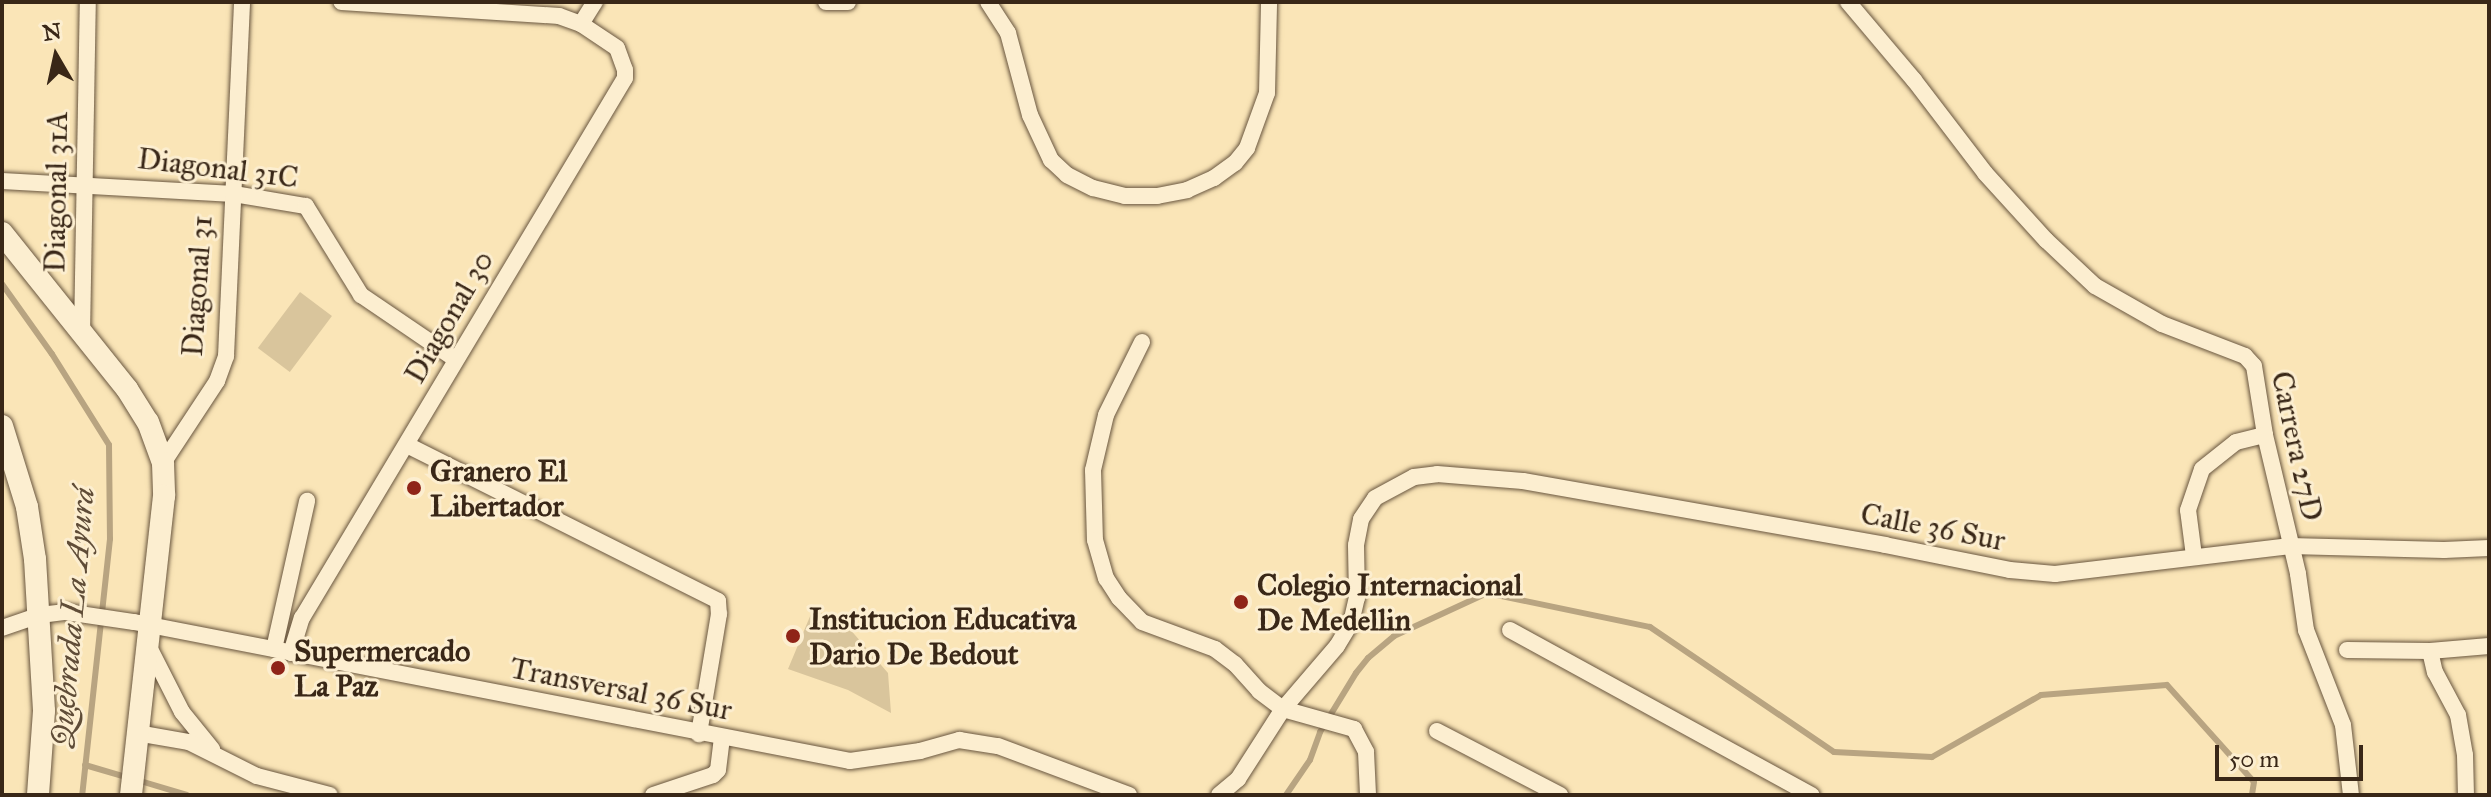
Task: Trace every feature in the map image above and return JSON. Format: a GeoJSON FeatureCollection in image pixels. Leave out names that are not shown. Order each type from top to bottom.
{"type":"FeatureCollection","features":[{"type":"Feature","properties":{"kind":"main road"},"geometry":{"type":"LineString","coordinates":[[2,233],[127,389],[148,422],[163,463],[164,496],[131,795]]}},
{"type":"Feature","properties":{"kind":"main road"},"geometry":{"type":"LineString","coordinates":[[4,435],[27,507],[40,615],[44,711],[38,795]]}},
{"type":"Feature","properties":{"kind":"street","name":"Diagonal 31A"},"geometry":{"type":"LineString","coordinates":[[82,335],[88,2]]}},
{"type":"Feature","properties":{"kind":"street","name":"Diagonal 31"},"geometry":{"type":"LineString","coordinates":[[163,463],[217,381],[226,356],[242,2]]}},
{"type":"Feature","properties":{"kind":"street","name":"Diagonal 30"},"geometry":{"type":"LineString","coordinates":[[282,651],[625,78],[625,63],[617,48],[581,24],[534,12],[341,2]]}},
{"type":"Feature","properties":{"kind":"street"},"geometry":{"type":"LineString","coordinates":[[581,24],[595,2]]}},
{"type":"Feature","properties":{"kind":"street"},"geometry":{"type":"LineString","coordinates":[[826,2],[848,2]]}},
{"type":"Feature","properties":{"kind":"street"},"geometry":{"type":"LineString","coordinates":[[988,2],[1008,33],[1040,142],[1067,175],[1093,188],[1157,196],[1187,190],[1214,178],[1235,163],[1247,148],[1267,93],[1269,2]]}},
{"type":"Feature","properties":{"kind":"street","name":"Carrera 27D"},"geometry":{"type":"LineString","coordinates":[[1848,2],[1914,80],[1985,173],[2046,240],[2095,286],[2162,324],[2245,356],[2254,366],[2265,435],[2306,630],[2343,725],[2351,795]]}},
{"type":"Feature","properties":{"kind":"street","name":"Diagonal 31C"},"geometry":{"type":"LineString","coordinates":[[2,181],[234,194],[306,206],[361,295],[455,359]]}},
{"type":"Feature","properties":{"kind":"street"},"geometry":{"type":"LineString","coordinates":[[1142,342],[1106,415],[1093,470],[1095,540],[1106,578],[1119,598],[1142,622],[1215,649],[1235,664],[1259,691],[1289,712],[1354,729],[1362,739],[1368,795]]}},
{"type":"Feature","properties":{"kind":"street"},"geometry":{"type":"LineString","coordinates":[[2194,556],[2188,510],[2202,469],[2236,442],[2265,435]]}},
{"type":"Feature","properties":{"kind":"street"},"geometry":{"type":"LineString","coordinates":[[407,445],[718,601],[719,614],[699,734]]}},
{"type":"Feature","properties":{"kind":"street","name":"Calle 36 Sur"},"geometry":{"type":"LineString","coordinates":[[1289,712],[1351,623],[1357,598],[1356,545],[1361,519],[1375,498],[1414,477],[1437,474],[1523,481],[2010,570],[2055,574],[2290,546],[2444,550],[2489,548]]}},
{"type":"Feature","properties":{"kind":"street"},"geometry":{"type":"LineString","coordinates":[[282,651],[282,615],[307,501]]}},
{"type":"Feature","properties":{"kind":"street","name":"Transversal 36 Sur"},"geometry":{"type":"LineString","coordinates":[[2,628],[40,615],[66,612],[112,619],[147,634],[282,651],[850,761],[920,751],[959,740],[998,746],[1129,795]]}},
{"type":"Feature","properties":{"kind":"street"},"geometry":{"type":"LineString","coordinates":[[282,615],[292,621],[302,618]]}},
{"type":"Feature","properties":{"kind":"street"},"geometry":{"type":"LineString","coordinates":[[1510,630],[1812,795]]}},
{"type":"Feature","properties":{"kind":"street"},"geometry":{"type":"LineString","coordinates":[[147,634],[182,712],[215,752]]}},
{"type":"Feature","properties":{"kind":"street"},"geometry":{"type":"LineString","coordinates":[[2347,650],[2430,651],[2489,646]]}},
{"type":"Feature","properties":{"kind":"street"},"geometry":{"type":"LineString","coordinates":[[2430,651],[2435,672],[2458,715],[2465,755],[2466,795]]}},
{"type":"Feature","properties":{"kind":"street"},"geometry":{"type":"LineString","coordinates":[[1219,795],[1238,779],[1289,712]]}},
{"type":"Feature","properties":{"kind":"street"},"geometry":{"type":"LineString","coordinates":[[1437,731],[1560,795]]}},
{"type":"Feature","properties":{"kind":"street"},"geometry":{"type":"LineString","coordinates":[[137,737],[189,742],[215,752],[257,776],[330,795]]}},
{"type":"Feature","properties":{"kind":"street"},"geometry":{"type":"LineString","coordinates":[[653,795],[713,775],[718,770],[722,738]]}},
{"type":"Feature","properties":{"kind":"shaded area"},"geometry":{"type":"Polygon","coordinates":[[[300,292],[332,316],[290,372],[258,348],[300,292]]]}},
{"type":"Feature","properties":{"kind":"shaded area"},"geometry":{"type":"Polygon","coordinates":[[[835,612],[888,673],[891,713],[848,690],[788,669],[811,614],[835,612]]]}},
{"type":"Feature","properties":{"kind":"waterway","name":"Quebrada La Ayurá"},"geometry":{"type":"LineString","coordinates":[[2,284],[52,354],[109,445],[110,539],[82,795]]}},
{"type":"Feature","properties":{"kind":"waterway"},"geometry":{"type":"LineString","coordinates":[[1286,795],[1310,760],[1320,732],[1368,658],[1394,636],[1487,593],[1650,627],[1834,752],[1932,757],[2041,695],[2167,685],[2254,782],[2252,795]]}},
{"type":"Feature","properties":{"kind":"waterway"},"geometry":{"type":"LineString","coordinates":[[85,765],[126,777]]}},
{"type":"Feature","properties":{"kind":"waterway"},"geometry":{"type":"LineString","coordinates":[[137,780],[187,795]]}},
{"type":"Feature","properties":{"kind":"place","name":"Granero El Libertador"},"geometry":{"type":"Point","coordinates":[414,488]}},
{"type":"Feature","properties":{"kind":"place","name":"Colegio Internacional De Medellin"},"geometry":{"type":"Point","coordinates":[1241,602]}},
{"type":"Feature","properties":{"kind":"place","name":"Institucion Educativa Dario De Bedout"},"geometry":{"type":"Point","coordinates":[793,636]}},
{"type":"Feature","properties":{"kind":"place","name":"Supermercado La Paz"},"geometry":{"type":"Point","coordinates":[278,668]}}]}
